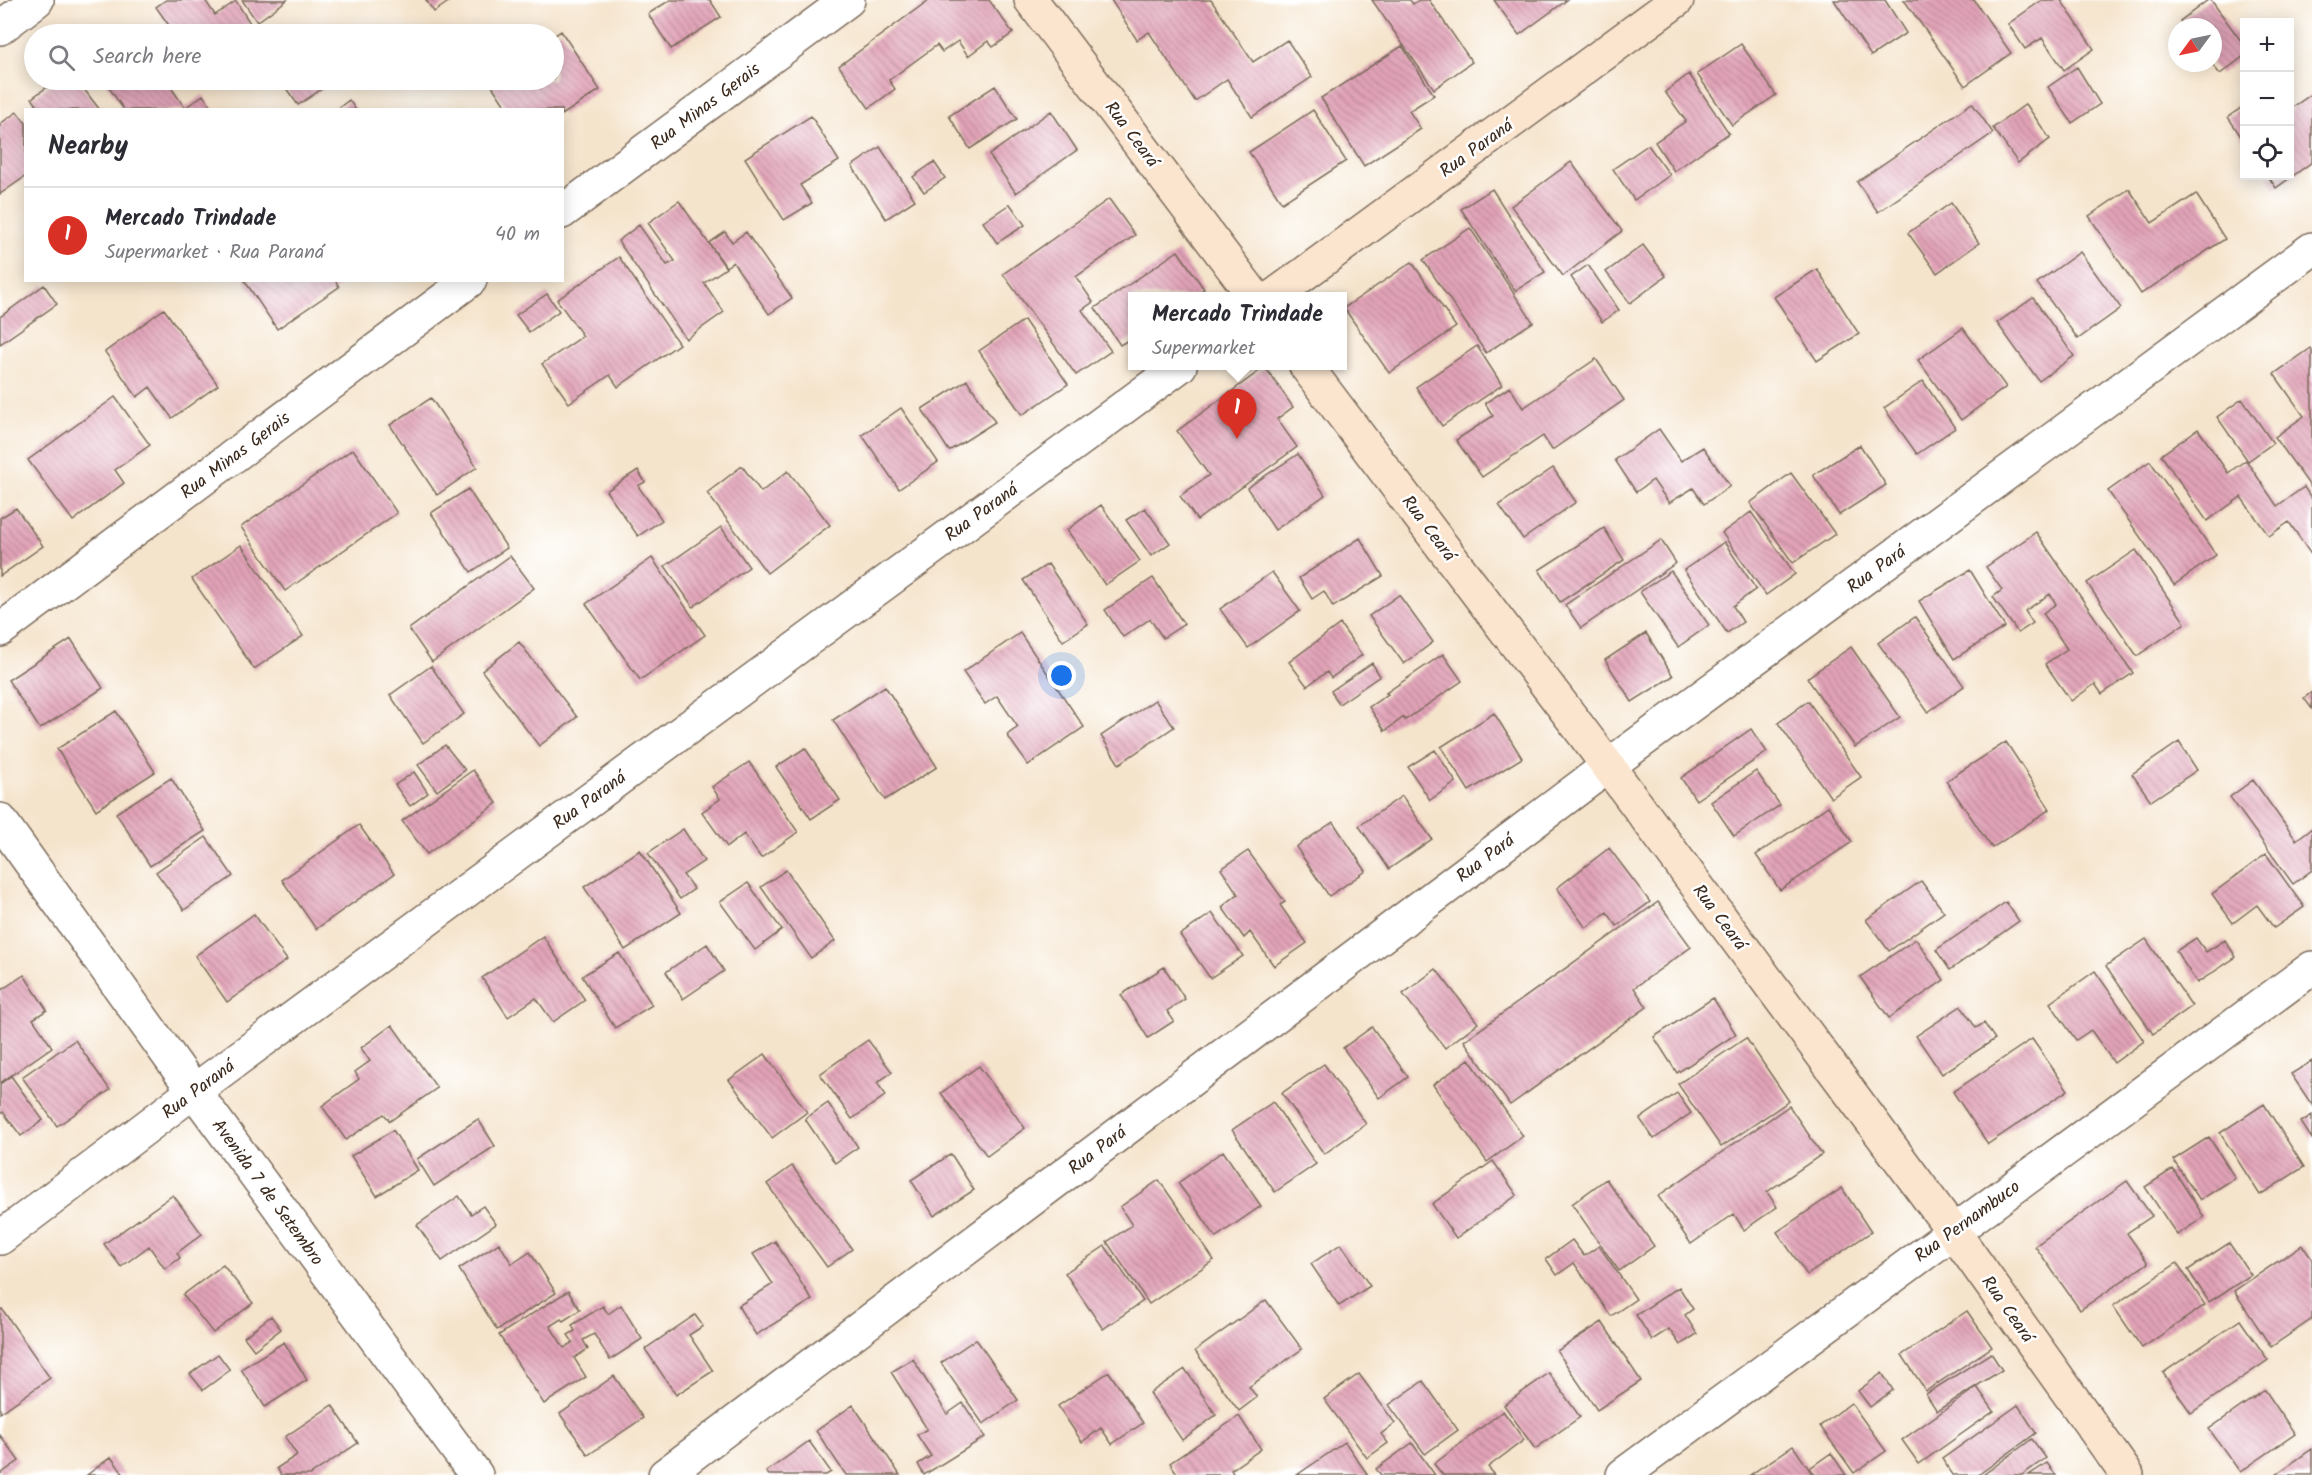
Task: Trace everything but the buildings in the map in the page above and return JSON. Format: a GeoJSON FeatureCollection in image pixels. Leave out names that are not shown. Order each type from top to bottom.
{"type":"FeatureCollection","features":[{"type":"Feature","properties":{"kind":"street"},"geometry":{"type":"LineString","coordinates":[[0,28],[37,0]]}},
{"type":"Feature","properties":{"kind":"street","name":"Rua Minas Gerais"},"geometry":{"type":"LineString","coordinates":[[564,211],[848,0]]}},
{"type":"Feature","properties":{"kind":"street","name":"Rua Ceará"},"geometry":{"type":"LineString","coordinates":[[1031,0],[1250,292]]}},
{"type":"Feature","properties":{"kind":"street","name":"Rua Paraná"},"geometry":{"type":"LineString","coordinates":[[1281,292],[1677,0]]}},
{"type":"Feature","properties":{"kind":"street","name":"Rua Pará"},"geometry":{"type":"LineString","coordinates":[[665,1475],[1608,766],[2312,249]]}},
{"type":"Feature","properties":{"kind":"street","name":"Rua Minas Gerais"},"geometry":{"type":"LineString","coordinates":[[0,630],[467,282]]}},
{"type":"Feature","properties":{"kind":"street","name":"Rua Paraná"},"geometry":{"type":"LineString","coordinates":[[0,1238],[194,1091],[1175,370]]}},
{"type":"Feature","properties":{"kind":"street","name":"Rua Ceará"},"geometry":{"type":"LineString","coordinates":[[1309,370],[1608,766],[1953,1231],[2127,1475]]}},
{"type":"Feature","properties":{"kind":"street","name":"Avenida 7 de Setembro"},"geometry":{"type":"LineString","coordinates":[[0,820],[194,1091],[476,1475]]}},
{"type":"Feature","properties":{"kind":"street","name":"Rua Pernambuco"},"geometry":{"type":"LineString","coordinates":[[1623,1475],[2312,968]]}},
{"type":"Feature","properties":{"kind":"place","name":"Mercado Trindade"},"geometry":{"type":"Point","coordinates":[1237,439]}}]}
